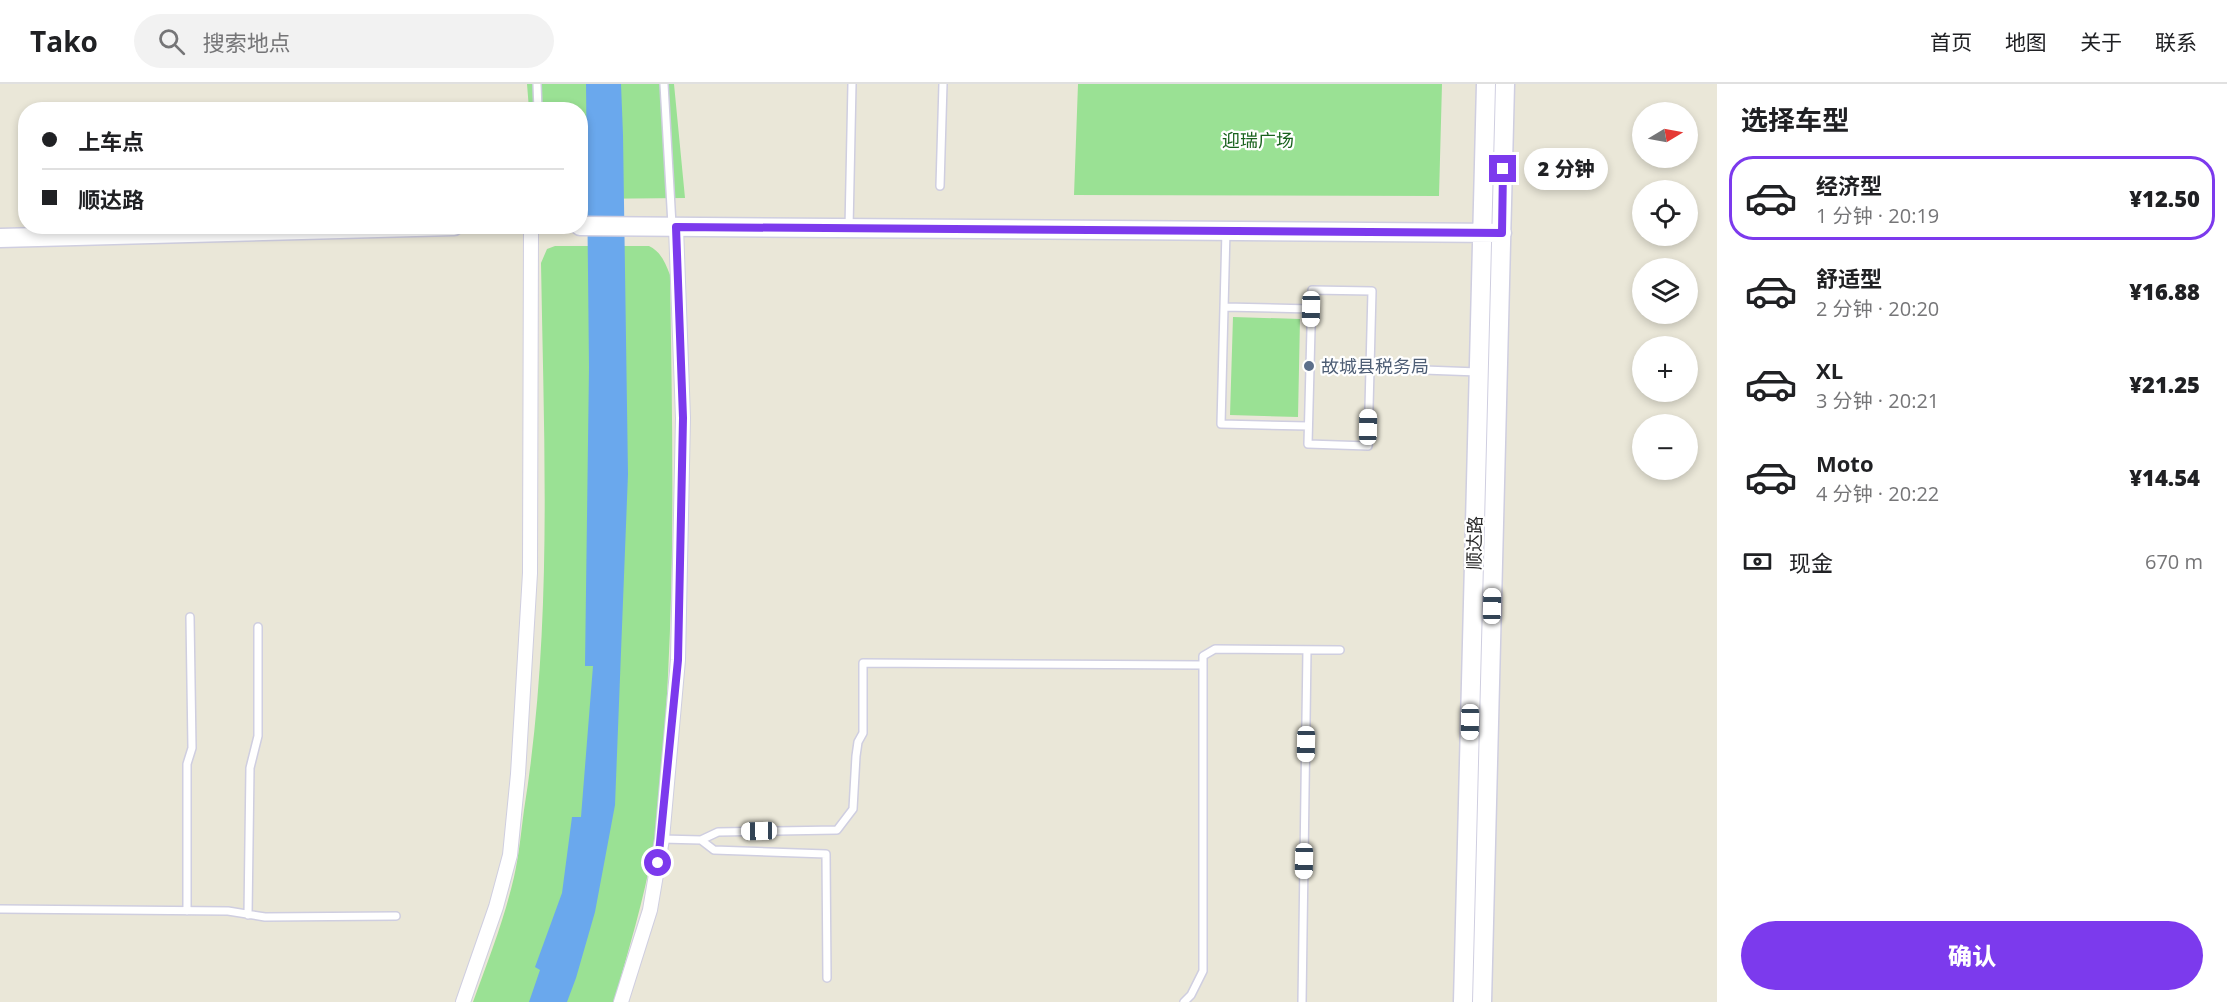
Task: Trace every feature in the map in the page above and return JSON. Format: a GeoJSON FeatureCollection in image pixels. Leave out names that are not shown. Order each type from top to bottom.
{"type":"FeatureCollection","features":[{"type":"Feature","properties":{"kind":"main road","name":"顺达路"},"geometry":{"type":"LineString","coordinates":[[1462,1002],[1486,84]]}},
{"type":"Feature","properties":{"kind":"main road","name":"顺达路"},"geometry":{"type":"LineString","coordinates":[[1482,1002],[1505,84]]}},
{"type":"Feature","properties":{"kind":"main road"},"geometry":{"type":"LineString","coordinates":[[588,226],[1502,233]]}},
{"type":"Feature","properties":{"kind":"main road"},"geometry":{"type":"LineString","coordinates":[[0,238],[151,234]]}},
{"type":"Feature","properties":{"kind":"street"},"geometry":{"type":"LineString","coordinates":[[621,1002],[650,910],[662,839],[678,660],[683,418],[674,227]]}},
{"type":"Feature","properties":{"kind":"street"},"geometry":{"type":"LineString","coordinates":[[463,1002],[496,907],[510,855],[518,774],[530,573],[531,234]]}},
{"type":"Feature","properties":{"kind":"lane"},"geometry":{"type":"LineString","coordinates":[[537,84],[538,102]]}},
{"type":"Feature","properties":{"kind":"lane"},"geometry":{"type":"LineString","coordinates":[[664,84],[674,227]]}},
{"type":"Feature","properties":{"kind":"lane"},"geometry":{"type":"LineString","coordinates":[[849,228],[852,84]]}},
{"type":"Feature","properties":{"kind":"lane"},"geometry":{"type":"LineString","coordinates":[[940,186],[943,84]]}},
{"type":"Feature","properties":{"kind":"lane"},"geometry":{"type":"LineString","coordinates":[[1226,231],[1221,424],[1308,426]]}},
{"type":"Feature","properties":{"kind":"lane"},"geometry":{"type":"LineString","coordinates":[[1312,290],[1372,291],[1370,369],[1368,446],[1308,444],[1312,290]]}},
{"type":"Feature","properties":{"kind":"lane"},"geometry":{"type":"LineString","coordinates":[[1224,307],[1311,309]]}},
{"type":"Feature","properties":{"kind":"lane"},"geometry":{"type":"LineString","coordinates":[[1370,369],[1478,372]]}},
{"type":"Feature","properties":{"kind":"lane"},"geometry":{"type":"LineString","coordinates":[[186,911],[187,764],[192,748],[190,617]]}},
{"type":"Feature","properties":{"kind":"lane"},"geometry":{"type":"LineString","coordinates":[[248,915],[250,768],[258,736],[258,627]]}},
{"type":"Feature","properties":{"kind":"lane"},"geometry":{"type":"LineString","coordinates":[[1188,1001],[1203,971],[1203,656],[1215,649],[1340,650]]}},
{"type":"Feature","properties":{"kind":"lane"},"geometry":{"type":"LineString","coordinates":[[1302,1002],[1307,650]]}},
{"type":"Feature","properties":{"kind":"lane"},"geometry":{"type":"LineString","coordinates":[[662,839],[701,840],[718,832],[837,830],[853,809],[856,756],[858,742],[863,733],[863,663],[1203,665]]}},
{"type":"Feature","properties":{"kind":"lane"},"geometry":{"type":"LineString","coordinates":[[701,840],[714,850],[826,854],[826,978]]}},
{"type":"Feature","properties":{"kind":"lane"},"geometry":{"type":"LineString","coordinates":[[0,909],[228,911],[265,917],[396,916]]}},
{"type":"Feature","properties":{"kind":"green space"},"geometry":{"type":"Polygon","coordinates":[[[527,84],[674,84],[685,198],[588,199],[588,102],[528,102],[527,84]]]}},
{"type":"Feature","properties":{"kind":"green space","name":"迎瑞广场"},"geometry":{"type":"Polygon","coordinates":[[[1078,84],[1442,84],[1439,196],[1074,195],[1078,84]]]}},
{"type":"Feature","properties":{"kind":"green space"},"geometry":{"type":"Polygon","coordinates":[[[555,246],[649,246],[660,254],[670,275],[672,575],[666,718],[659,805],[645,887],[614,1002],[473,1002],[501,925],[514,877],[533,742],[543,606],[545,469],[541,263],[547,249],[555,246]]]}},
{"type":"Feature","properties":{"kind":"green space"},"geometry":{"type":"Polygon","coordinates":[[[1233,317],[1300,319],[1298,417],[1230,415],[1233,317]]]}},
{"type":"Feature","properties":{"kind":"water"},"geometry":{"type":"Polygon","coordinates":[[[586,84],[621,84],[628,474],[615,805],[595,912],[567,1002],[529,1002],[540,970],[535,967],[562,893],[572,817],[581,817],[593,666],[585,666],[589,367],[588,102],[586,84]]]}},
{"type":"Feature","properties":{"kind":"place","name":"故城县税务局"},"geometry":{"type":"Point","coordinates":[1309,366]}},
{"type":"Feature","properties":{"kind":"route"},"geometry":{"type":"LineString","coordinates":[[658,863],[678,660],[683,418],[676,227],[1502,233],[1503,169]]}}]}
